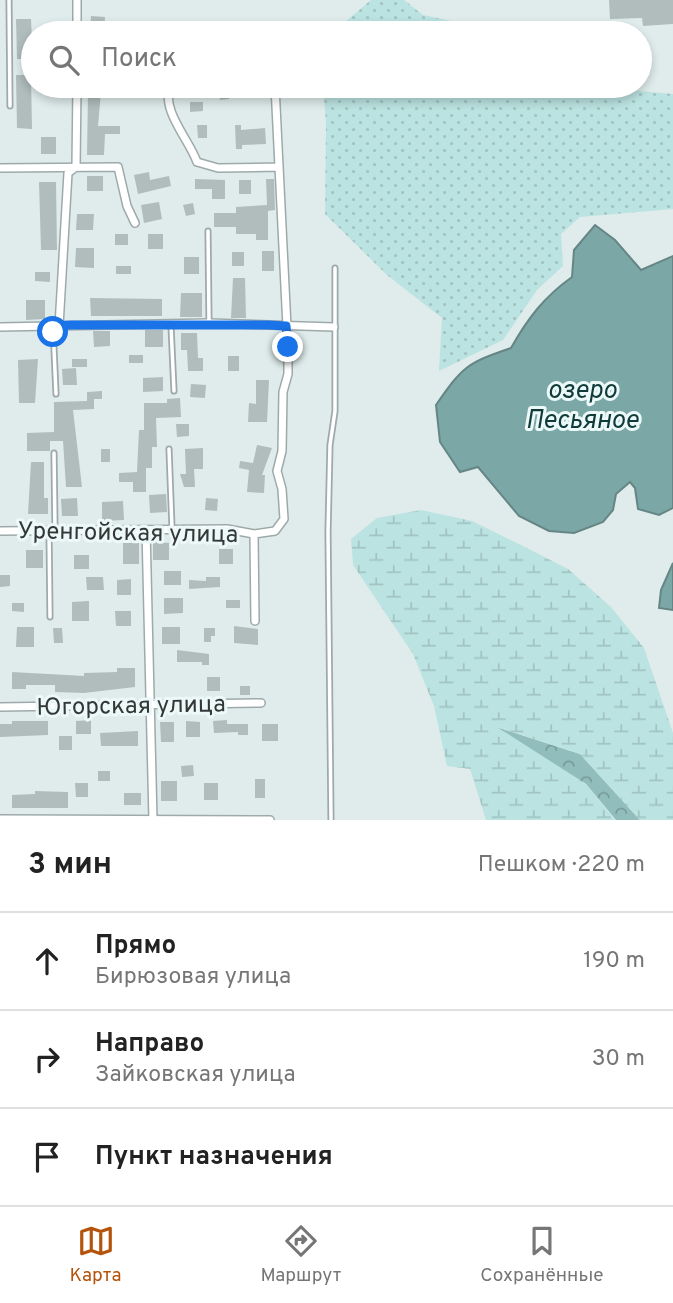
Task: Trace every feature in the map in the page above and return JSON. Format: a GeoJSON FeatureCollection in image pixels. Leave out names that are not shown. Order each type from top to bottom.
{"type":"FeatureCollection","features":[{"type":"Feature","properties":{"kind":"street"},"geometry":{"type":"LineString","coordinates":[[77,0],[77,21]]}},
{"type":"Feature","properties":{"kind":"street"},"geometry":{"type":"LineString","coordinates":[[76,167],[77,98]]}},
{"type":"Feature","properties":{"kind":"street"},"geometry":{"type":"LineString","coordinates":[[168,98],[175,119],[190,142],[197,162],[218,168],[279,167]]}},
{"type":"Feature","properties":{"kind":"street"},"geometry":{"type":"LineString","coordinates":[[254,534],[275,531],[285,519],[277,471],[282,451],[283,392],[288,374],[276,98]]}},
{"type":"Feature","properties":{"kind":"street"},"geometry":{"type":"LineString","coordinates":[[56,326],[68,173],[76,167]]}},
{"type":"Feature","properties":{"kind":"street"},"geometry":{"type":"LineString","coordinates":[[0,168],[118,167],[127,206],[135,223]]}},
{"type":"Feature","properties":{"kind":"street"},"geometry":{"type":"LineString","coordinates":[[0,327],[209,323],[334,327]]}},
{"type":"Feature","properties":{"kind":"street","name":"Уренгойская улица"},"geometry":{"type":"LineString","coordinates":[[0,531],[227,529],[254,534],[256,621]]}},
{"type":"Feature","properties":{"kind":"street"},"geometry":{"type":"LineString","coordinates":[[146,530],[153,819]]}},
{"type":"Feature","properties":{"kind":"street","name":"Югорская улица"},"geometry":{"type":"LineString","coordinates":[[0,707],[261,703]]}},
{"type":"Feature","properties":{"kind":"street"},"geometry":{"type":"LineString","coordinates":[[0,820],[270,820]]}},
{"type":"Feature","properties":{"kind":"lane"},"geometry":{"type":"LineString","coordinates":[[9,0],[10,106]]}},
{"type":"Feature","properties":{"kind":"lane"},"geometry":{"type":"LineString","coordinates":[[208,231],[209,323]]}},
{"type":"Feature","properties":{"kind":"lane"},"geometry":{"type":"LineString","coordinates":[[331,820],[328,532],[330,445],[335,411],[335,268]]}},
{"type":"Feature","properties":{"kind":"lane"},"geometry":{"type":"LineString","coordinates":[[171,324],[174,391]]}},
{"type":"Feature","properties":{"kind":"lane"},"geometry":{"type":"LineString","coordinates":[[56,326],[56,394]]}},
{"type":"Feature","properties":{"kind":"lane"},"geometry":{"type":"LineString","coordinates":[[169,449],[172,530]]}},
{"type":"Feature","properties":{"kind":"lane"},"geometry":{"type":"LineString","coordinates":[[50,617],[54,453]]}},
{"type":"Feature","properties":{"kind":"green space"},"geometry":{"type":"Polygon","coordinates":[[[371,0],[404,0],[423,15],[451,21],[346,21],[371,0]]]}},
{"type":"Feature","properties":{"kind":"green space"},"geometry":{"type":"Polygon","coordinates":[[[652,92],[673,94],[673,209],[580,217],[561,234],[563,266],[537,290],[503,340],[439,371],[442,318],[387,275],[325,214],[324,98],[652,98],[652,92]]]}},
{"type":"Feature","properties":{"kind":"green space"},"geometry":{"type":"Polygon","coordinates":[[[421,510],[472,521],[523,546],[568,569],[611,607],[644,648],[673,733],[673,820],[640,820],[580,754],[497,727],[586,784],[615,820],[486,820],[470,769],[447,766],[434,706],[413,654],[353,565],[351,539],[377,518],[421,510]]]}},
{"type":"Feature","properties":{"kind":"green space"},"geometry":{"type":"Polygon","coordinates":[[[493,726],[580,754],[640,820],[616,820],[586,784],[493,726]]]}},
{"type":"Feature","properties":{"kind":"water","name":"озеро Песьяное"},"geometry":{"type":"Polygon","coordinates":[[[595,225],[615,240],[641,270],[673,256],[673,508],[659,515],[638,509],[635,488],[630,482],[616,494],[613,510],[603,522],[574,533],[549,531],[519,516],[478,467],[460,472],[440,442],[436,405],[467,368],[475,362],[511,348],[537,309],[572,277],[574,250],[595,225]]]}},
{"type":"Feature","properties":{"kind":"water"},"geometry":{"type":"Polygon","coordinates":[[[673,563],[673,610],[659,608],[661,590],[673,563]]]}},
{"type":"Feature","properties":{"kind":"building"},"geometry":{"type":"Polygon","coordinates":[[[609,0],[673,0],[673,24],[652,25],[652,21],[642,21],[642,18],[610,19],[609,0]]]}},
{"type":"Feature","properties":{"kind":"building"},"geometry":{"type":"Polygon","coordinates":[[[91,16],[105,17],[105,21],[91,21],[91,16]]]}},
{"type":"Feature","properties":{"kind":"building"},"geometry":{"type":"Polygon","coordinates":[[[16,19],[31,19],[21,21],[21,59],[17,59],[16,19]]]}},
{"type":"Feature","properties":{"kind":"building"},"geometry":{"type":"Polygon","coordinates":[[[16,75],[21,75],[21,98],[31,98],[32,129],[17,128],[16,75]]]}},
{"type":"Feature","properties":{"kind":"building"},"geometry":{"type":"Polygon","coordinates":[[[88,98],[100,98],[98,126],[120,126],[120,134],[105,134],[104,155],[87,155],[88,98]]]}},
{"type":"Feature","properties":{"kind":"building"},"geometry":{"type":"Polygon","coordinates":[[[190,102],[203,102],[203,111],[190,112],[190,102]]]}},
{"type":"Feature","properties":{"kind":"building"},"geometry":{"type":"Polygon","coordinates":[[[197,125],[207,125],[207,138],[198,138],[197,125]]]}},
{"type":"Feature","properties":{"kind":"building"},"geometry":{"type":"Polygon","coordinates":[[[235,125],[241,125],[241,130],[265,128],[266,144],[242,145],[242,149],[236,149],[235,125]]]}},
{"type":"Feature","properties":{"kind":"building"},"geometry":{"type":"Polygon","coordinates":[[[41,137],[56,137],[56,154],[41,154],[41,137]]]}},
{"type":"Feature","properties":{"kind":"building"},"geometry":{"type":"Polygon","coordinates":[[[149,172],[150,180],[169,176],[171,186],[138,194],[134,175],[149,172]]]}},
{"type":"Feature","properties":{"kind":"building"},"geometry":{"type":"Polygon","coordinates":[[[87,176],[103,176],[103,191],[87,191],[87,176]]]}},
{"type":"Feature","properties":{"kind":"building"},"geometry":{"type":"Polygon","coordinates":[[[195,179],[225,180],[225,199],[212,199],[212,189],[195,189],[195,179]]]}},
{"type":"Feature","properties":{"kind":"building"},"geometry":{"type":"Polygon","coordinates":[[[266,179],[274,179],[275,210],[268,211],[268,240],[256,240],[256,234],[236,234],[236,227],[214,227],[214,213],[236,213],[236,207],[267,205],[266,179]]]}},
{"type":"Feature","properties":{"kind":"building"},"geometry":{"type":"Polygon","coordinates":[[[239,180],[251,180],[251,194],[239,194],[239,180]]]}},
{"type":"Feature","properties":{"kind":"building"},"geometry":{"type":"Polygon","coordinates":[[[39,182],[56,182],[57,250],[41,250],[39,182]]]}},
{"type":"Feature","properties":{"kind":"building"},"geometry":{"type":"Polygon","coordinates":[[[159,202],[162,219],[144,223],[141,205],[159,202]]]}},
{"type":"Feature","properties":{"kind":"building"},"geometry":{"type":"Polygon","coordinates":[[[193,203],[195,214],[186,216],[183,205],[193,203]]]}},
{"type":"Feature","properties":{"kind":"building"},"geometry":{"type":"Polygon","coordinates":[[[77,214],[94,214],[93,230],[76,230],[77,214]]]}},
{"type":"Feature","properties":{"kind":"building"},"geometry":{"type":"Polygon","coordinates":[[[115,234],[128,234],[128,245],[115,245],[115,234]]]}},
{"type":"Feature","properties":{"kind":"building"},"geometry":{"type":"Polygon","coordinates":[[[148,234],[163,234],[163,249],[148,249],[148,234]]]}},
{"type":"Feature","properties":{"kind":"building"},"geometry":{"type":"Polygon","coordinates":[[[76,248],[94,248],[94,268],[75,267],[76,248]]]}},
{"type":"Feature","properties":{"kind":"building"},"geometry":{"type":"Polygon","coordinates":[[[262,251],[274,251],[274,271],[262,271],[262,251]]]}},
{"type":"Feature","properties":{"kind":"building"},"geometry":{"type":"Polygon","coordinates":[[[232,252],[244,252],[244,266],[232,266],[232,252]]]}},
{"type":"Feature","properties":{"kind":"building"},"geometry":{"type":"Polygon","coordinates":[[[184,257],[199,257],[199,274],[184,274],[184,257]]]}},
{"type":"Feature","properties":{"kind":"building"},"geometry":{"type":"Polygon","coordinates":[[[116,266],[131,266],[131,274],[116,274],[116,266]]]}},
{"type":"Feature","properties":{"kind":"building"},"geometry":{"type":"Polygon","coordinates":[[[35,272],[50,272],[50,282],[35,281],[35,272]]]}},
{"type":"Feature","properties":{"kind":"building"},"geometry":{"type":"Polygon","coordinates":[[[233,278],[245,278],[246,318],[231,318],[233,278]]]}},
{"type":"Feature","properties":{"kind":"building"},"geometry":{"type":"Polygon","coordinates":[[[181,293],[202,293],[202,317],[180,317],[181,293]]]}},
{"type":"Feature","properties":{"kind":"building"},"geometry":{"type":"Polygon","coordinates":[[[90,298],[162,299],[162,316],[91,316],[90,298]]]}},
{"type":"Feature","properties":{"kind":"building"},"geometry":{"type":"Polygon","coordinates":[[[26,300],[45,300],[45,319],[26,320],[26,300]]]}},
{"type":"Feature","properties":{"kind":"building"},"geometry":{"type":"Polygon","coordinates":[[[145,330],[163,330],[163,347],[145,347],[145,330]]]}},
{"type":"Feature","properties":{"kind":"building"},"geometry":{"type":"Polygon","coordinates":[[[93,331],[110,331],[110,346],[94,347],[93,331]]]}},
{"type":"Feature","properties":{"kind":"building"},"geometry":{"type":"Polygon","coordinates":[[[181,333],[197,333],[198,358],[203,358],[203,371],[188,371],[187,350],[181,350],[181,333]]]}},
{"type":"Feature","properties":{"kind":"building"},"geometry":{"type":"Polygon","coordinates":[[[129,355],[143,355],[143,363],[129,363],[129,355]]]}},
{"type":"Feature","properties":{"kind":"building"},"geometry":{"type":"Polygon","coordinates":[[[228,356],[239,356],[239,371],[228,371],[228,356]]]}},
{"type":"Feature","properties":{"kind":"building"},"geometry":{"type":"Polygon","coordinates":[[[38,359],[35,403],[19,403],[18,360],[38,359]]]}},
{"type":"Feature","properties":{"kind":"building"},"geometry":{"type":"Polygon","coordinates":[[[72,359],[87,359],[87,367],[72,367],[72,359]]]}},
{"type":"Feature","properties":{"kind":"building"},"geometry":{"type":"Polygon","coordinates":[[[76,368],[77,385],[63,385],[62,369],[76,368]]]}},
{"type":"Feature","properties":{"kind":"building"},"geometry":{"type":"Polygon","coordinates":[[[163,377],[163,391],[143,392],[143,378],[163,377]]]}},
{"type":"Feature","properties":{"kind":"building"},"geometry":{"type":"Polygon","coordinates":[[[256,380],[269,380],[267,422],[248,422],[249,403],[256,404],[256,380]]]}},
{"type":"Feature","properties":{"kind":"building"},"geometry":{"type":"Polygon","coordinates":[[[191,384],[206,385],[205,398],[190,397],[191,384]]]}},
{"type":"Feature","properties":{"kind":"building"},"geometry":{"type":"Polygon","coordinates":[[[102,391],[102,399],[94,399],[94,409],[73,410],[82,487],[66,487],[63,441],[50,441],[50,451],[27,451],[27,433],[54,432],[54,402],[87,401],[87,392],[102,391]]]}},
{"type":"Feature","properties":{"kind":"building"},"geometry":{"type":"Polygon","coordinates":[[[180,398],[181,417],[156,418],[157,447],[152,447],[152,468],[146,468],[146,492],[133,492],[133,482],[119,482],[119,473],[137,472],[139,430],[144,430],[144,403],[167,403],[167,399],[180,398]]]}},
{"type":"Feature","properties":{"kind":"building"},"geometry":{"type":"Polygon","coordinates":[[[176,424],[189,424],[189,436],[177,437],[176,424]]]}},
{"type":"Feature","properties":{"kind":"building"},"geometry":{"type":"Polygon","coordinates":[[[257,445],[272,448],[262,475],[265,475],[264,493],[247,492],[249,470],[239,468],[240,461],[253,463],[257,445]]]}},
{"type":"Feature","properties":{"kind":"building"},"geometry":{"type":"Polygon","coordinates":[[[203,448],[203,469],[194,469],[195,487],[184,487],[180,474],[186,474],[185,449],[203,448]]]}},
{"type":"Feature","properties":{"kind":"building"},"geometry":{"type":"Polygon","coordinates":[[[101,449],[110,449],[110,462],[101,462],[101,449]]]}},
{"type":"Feature","properties":{"kind":"building"},"geometry":{"type":"Polygon","coordinates":[[[31,462],[44,462],[44,498],[48,498],[48,514],[28,514],[31,462]]]}},
{"type":"Feature","properties":{"kind":"building"},"geometry":{"type":"Polygon","coordinates":[[[166,494],[167,512],[150,513],[149,495],[166,494]]]}},
{"type":"Feature","properties":{"kind":"building"},"geometry":{"type":"Polygon","coordinates":[[[77,498],[78,516],[62,516],[61,499],[77,498]]]}},
{"type":"Feature","properties":{"kind":"building"},"geometry":{"type":"Polygon","coordinates":[[[206,498],[218,499],[217,511],[205,510],[206,498]]]}},
{"type":"Feature","properties":{"kind":"building"},"geometry":{"type":"Polygon","coordinates":[[[123,501],[124,520],[102,521],[102,502],[123,501]]]}},
{"type":"Feature","properties":{"kind":"building"},"geometry":{"type":"Polygon","coordinates":[[[153,542],[169,543],[169,560],[153,560],[153,542]]]}},
{"type":"Feature","properties":{"kind":"building"},"geometry":{"type":"Polygon","coordinates":[[[123,543],[139,543],[139,564],[123,564],[123,543]]]}},
{"type":"Feature","properties":{"kind":"building"},"geometry":{"type":"Polygon","coordinates":[[[219,549],[233,549],[233,564],[219,564],[219,549]]]}},
{"type":"Feature","properties":{"kind":"building"},"geometry":{"type":"Polygon","coordinates":[[[26,550],[43,550],[43,568],[26,568],[26,550]]]}},
{"type":"Feature","properties":{"kind":"building"},"geometry":{"type":"Polygon","coordinates":[[[74,555],[89,555],[89,569],[74,569],[74,555]]]}},
{"type":"Feature","properties":{"kind":"building"},"geometry":{"type":"Polygon","coordinates":[[[164,571],[181,571],[181,585],[164,585],[164,571]]]}},
{"type":"Feature","properties":{"kind":"building"},"geometry":{"type":"Polygon","coordinates":[[[0,575],[10,575],[10,586],[0,587],[0,575]]]}},
{"type":"Feature","properties":{"kind":"building"},"geometry":{"type":"Polygon","coordinates":[[[86,577],[103,577],[104,590],[87,590],[86,577]]]}},
{"type":"Feature","properties":{"kind":"building"},"geometry":{"type":"Polygon","coordinates":[[[206,577],[220,577],[220,587],[189,589],[189,580],[206,581],[206,577]]]}},
{"type":"Feature","properties":{"kind":"building"},"geometry":{"type":"Polygon","coordinates":[[[131,579],[131,595],[117,595],[117,580],[131,579]]]}},
{"type":"Feature","properties":{"kind":"building"},"geometry":{"type":"Polygon","coordinates":[[[164,598],[183,598],[183,613],[164,614],[164,598]]]}},
{"type":"Feature","properties":{"kind":"building"},"geometry":{"type":"Polygon","coordinates":[[[226,600],[240,600],[240,608],[226,608],[226,600]]]}},
{"type":"Feature","properties":{"kind":"building"},"geometry":{"type":"Polygon","coordinates":[[[89,601],[89,621],[72,621],[72,602],[89,601]]]}},
{"type":"Feature","properties":{"kind":"building"},"geometry":{"type":"Polygon","coordinates":[[[12,603],[24,603],[24,612],[12,611],[12,603]]]}},
{"type":"Feature","properties":{"kind":"building"},"geometry":{"type":"Polygon","coordinates":[[[115,611],[131,611],[131,626],[116,626],[115,611]]]}},
{"type":"Feature","properties":{"kind":"building"},"geometry":{"type":"Polygon","coordinates":[[[234,626],[258,629],[258,645],[234,643],[234,626]]]}},
{"type":"Feature","properties":{"kind":"building"},"geometry":{"type":"Polygon","coordinates":[[[17,627],[34,627],[34,647],[16,647],[17,627]]]}},
{"type":"Feature","properties":{"kind":"building"},"geometry":{"type":"Polygon","coordinates":[[[162,627],[180,627],[180,644],[162,644],[162,627]]]}},
{"type":"Feature","properties":{"kind":"building"},"geometry":{"type":"Polygon","coordinates":[[[53,628],[62,628],[63,643],[54,643],[53,628]]]}},
{"type":"Feature","properties":{"kind":"building"},"geometry":{"type":"Polygon","coordinates":[[[204,628],[215,628],[215,636],[211,636],[211,642],[204,642],[204,628]]]}},
{"type":"Feature","properties":{"kind":"building"},"geometry":{"type":"Polygon","coordinates":[[[177,650],[209,654],[209,665],[202,665],[202,662],[177,662],[177,650]]]}},
{"type":"Feature","properties":{"kind":"building"},"geometry":{"type":"Polygon","coordinates":[[[117,668],[135,668],[135,687],[84,693],[55,692],[55,685],[26,685],[26,689],[12,689],[12,672],[84,676],[84,673],[117,672],[117,668]]]}},
{"type":"Feature","properties":{"kind":"building"},"geometry":{"type":"Polygon","coordinates":[[[207,677],[220,677],[220,691],[207,691],[207,677]]]}},
{"type":"Feature","properties":{"kind":"building"},"geometry":{"type":"Polygon","coordinates":[[[240,686],[250,686],[250,695],[240,695],[240,686]]]}},
{"type":"Feature","properties":{"kind":"building"},"geometry":{"type":"Polygon","coordinates":[[[91,720],[91,734],[76,734],[76,721],[91,720]]]}},
{"type":"Feature","properties":{"kind":"building"},"geometry":{"type":"Polygon","coordinates":[[[227,720],[227,724],[248,724],[248,735],[238,735],[238,732],[214,733],[213,721],[227,720]]]}},
{"type":"Feature","properties":{"kind":"building"},"geometry":{"type":"Polygon","coordinates":[[[12,721],[48,721],[48,735],[0,737],[0,724],[12,724],[12,721]]]}},
{"type":"Feature","properties":{"kind":"building"},"geometry":{"type":"Polygon","coordinates":[[[186,721],[200,722],[200,737],[186,737],[186,721]]]}},
{"type":"Feature","properties":{"kind":"building"},"geometry":{"type":"Polygon","coordinates":[[[160,722],[174,722],[174,742],[161,742],[160,722]]]}},
{"type":"Feature","properties":{"kind":"building"},"geometry":{"type":"Polygon","coordinates":[[[262,724],[278,724],[278,741],[262,741],[262,724]]]}},
{"type":"Feature","properties":{"kind":"building"},"geometry":{"type":"Polygon","coordinates":[[[138,731],[138,746],[101,746],[100,733],[138,731]]]}},
{"type":"Feature","properties":{"kind":"building"},"geometry":{"type":"Polygon","coordinates":[[[59,736],[72,736],[72,750],[59,750],[59,736]]]}},
{"type":"Feature","properties":{"kind":"building"},"geometry":{"type":"Polygon","coordinates":[[[193,765],[194,776],[182,777],[181,766],[193,765]]]}},
{"type":"Feature","properties":{"kind":"building"},"geometry":{"type":"Polygon","coordinates":[[[98,771],[110,771],[110,781],[98,781],[98,771]]]}},
{"type":"Feature","properties":{"kind":"building"},"geometry":{"type":"Polygon","coordinates":[[[255,779],[265,779],[265,798],[255,798],[255,779]]]}},
{"type":"Feature","properties":{"kind":"building"},"geometry":{"type":"Polygon","coordinates":[[[161,781],[177,781],[177,801],[161,801],[161,781]]]}},
{"type":"Feature","properties":{"kind":"building"},"geometry":{"type":"Polygon","coordinates":[[[75,783],[88,783],[88,797],[76,797],[75,783]]]}},
{"type":"Feature","properties":{"kind":"building"},"geometry":{"type":"Polygon","coordinates":[[[204,783],[218,783],[218,800],[204,800],[204,783]]]}},
{"type":"Feature","properties":{"kind":"building"},"geometry":{"type":"Polygon","coordinates":[[[35,791],[68,792],[68,808],[12,808],[12,795],[35,794],[35,791]]]}},
{"type":"Feature","properties":{"kind":"building"},"geometry":{"type":"Polygon","coordinates":[[[124,793],[141,793],[141,805],[124,805],[124,793]]]}},
{"type":"Feature","properties":{"kind":"route"},"geometry":{"type":"LineString","coordinates":[[53,332],[53,326],[71,325],[209,323],[286,326],[288,347]]}}]}
